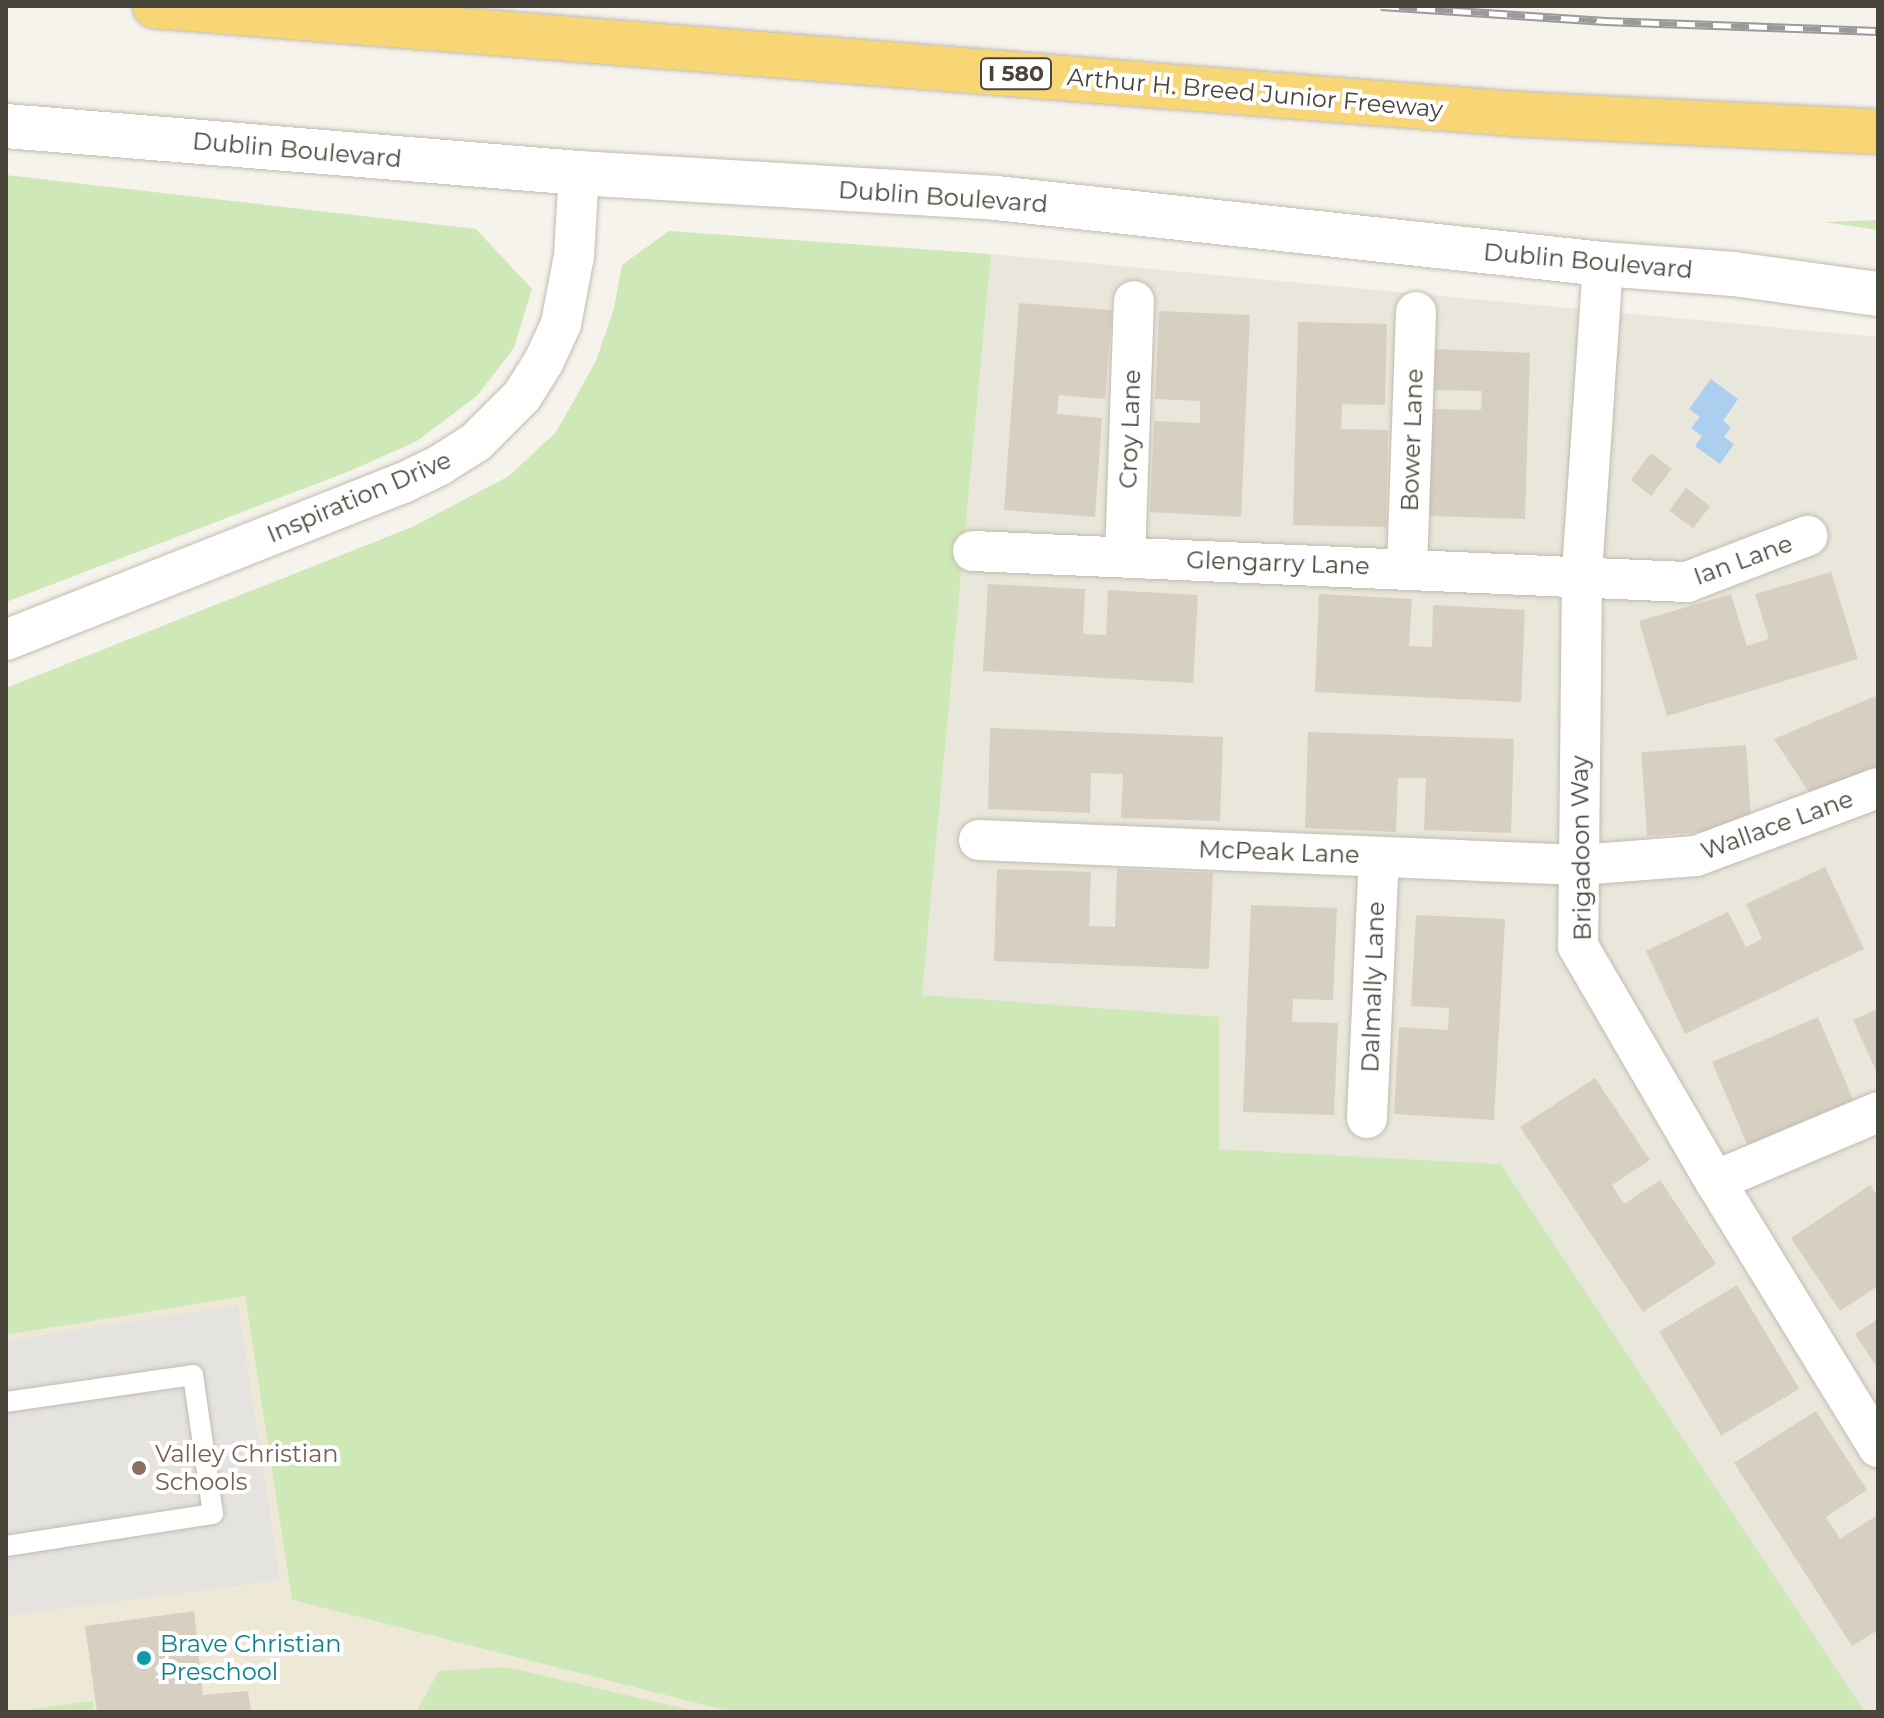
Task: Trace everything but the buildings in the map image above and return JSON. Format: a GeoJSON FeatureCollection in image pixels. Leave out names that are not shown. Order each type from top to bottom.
{"type":"FeatureCollection","features":[{"type":"Feature","properties":{"kind":"highway","name":"Arthur H. Breed Junior Freeway"},"geometry":{"type":"LineString","coordinates":[[155,6],[1557,117],[1878,132]]}},
{"type":"Feature","properties":{"kind":"street","name":"Dublin Boulevard"},"geometry":{"type":"LineString","coordinates":[[6,126],[579,173],[996,198],[1603,264],[1734,274],[1878,294]]}},
{"type":"Feature","properties":{"kind":"street","name":"Inspiration Drive"},"geometry":{"type":"LineString","coordinates":[[6,640],[401,484],[440,465],[476,442],[522,396],[544,361],[561,324],[572,268],[579,173]]}},
{"type":"Feature","properties":{"kind":"street","name":"Brigadoon Way"},"geometry":{"type":"LineString","coordinates":[[1603,264],[1582,576],[1578,946],[1715,1181],[1878,1447]]}},
{"type":"Feature","properties":{"kind":"street","name":"Croy Lane"},"geometry":{"type":"LineString","coordinates":[[1125,557],[1134,301]]}},
{"type":"Feature","properties":{"kind":"street","name":"Bower Lane"},"geometry":{"type":"LineString","coordinates":[[1407,569],[1416,312]]}},
{"type":"Feature","properties":{"kind":"street","name":"Ian Lane"},"geometry":{"type":"LineString","coordinates":[[1582,576],[1687,582],[1807,536]]}},
{"type":"Feature","properties":{"kind":"street","name":"Glengarry Lane"},"geometry":{"type":"LineString","coordinates":[[973,551],[1582,576]]}},
{"type":"Feature","properties":{"kind":"street","name":"Wallace Lane"},"geometry":{"type":"LineString","coordinates":[[1579,865],[1696,856],[1878,788]]}},
{"type":"Feature","properties":{"kind":"street","name":"McPeak Lane"},"geometry":{"type":"LineString","coordinates":[[979,840],[1579,865]]}},
{"type":"Feature","properties":{"kind":"street","name":"Dalmally Lane"},"geometry":{"type":"LineString","coordinates":[[1367,1118],[1379,857]]}},
{"type":"Feature","properties":{"kind":"street"},"geometry":{"type":"LineString","coordinates":[[1715,1181],[1878,1112]]}},
{"type":"Feature","properties":{"kind":"lane"},"geometry":{"type":"LineString","coordinates":[[6,1402],[193,1375],[213,1514],[6,1546]]}},
{"type":"Feature","properties":{"kind":"shaded area"},"geometry":{"type":"Polygon","coordinates":[[[991,254],[1878,337],[1878,1712],[1865,1712],[1501,1164],[1219,1149],[922,995],[991,254]]]}},
{"type":"Feature","properties":{"kind":"shaded area","name":"Valley Christian Schools"},"geometry":{"type":"Polygon","coordinates":[[[245,1296],[292,1600],[732,1712],[6,1712],[6,1335],[245,1296]]]}},
{"type":"Feature","properties":{"kind":"shaded area"},"geometry":{"type":"Polygon","coordinates":[[[238,1305],[280,1580],[6,1616],[6,1341],[238,1305]]]}},
{"type":"Feature","properties":{"kind":"green space"},"geometry":{"type":"Polygon","coordinates":[[[6,175],[476,229],[532,289],[514,348],[477,396],[417,441],[350,471],[6,602],[6,175]]]}},
{"type":"Feature","properties":{"kind":"green space"},"geometry":{"type":"Polygon","coordinates":[[[1878,220],[1878,230],[1824,222],[1878,220]]]}},
{"type":"Feature","properties":{"kind":"green space"},"geometry":{"type":"Polygon","coordinates":[[[669,231],[991,254],[922,995],[1219,1017],[1219,1149],[1501,1164],[1865,1712],[732,1712],[292,1600],[245,1296],[6,1335],[6,688],[412,527],[509,476],[556,432],[596,361],[614,308],[622,265],[669,231]]]}},
{"type":"Feature","properties":{"kind":"green space"},"geometry":{"type":"Polygon","coordinates":[[[506,1667],[699,1712],[416,1712],[439,1671],[506,1667]]]}},
{"type":"Feature","properties":{"kind":"green space"},"geometry":{"type":"Polygon","coordinates":[[[93,1701],[94,1712],[23,1710],[93,1701]]]}},
{"type":"Feature","properties":{"kind":"water"},"geometry":{"type":"Polygon","coordinates":[[[1711,379],[1738,399],[1723,421],[1731,427],[1724,437],[1734,444],[1720,464],[1695,446],[1702,436],[1691,428],[1700,417],[1689,409],[1711,379]]]}},
{"type":"Feature","properties":{"kind":"railway"},"geometry":{"type":"LineString","coordinates":[[1381,6],[1605,21],[1878,31]]}},
{"type":"Feature","properties":{"kind":"place","name":"Valley Christian Schools"},"geometry":{"type":"Point","coordinates":[139,1468]}},
{"type":"Feature","properties":{"kind":"place","name":"Brave Christian Preschool"},"geometry":{"type":"Point","coordinates":[144,1658]}}]}
